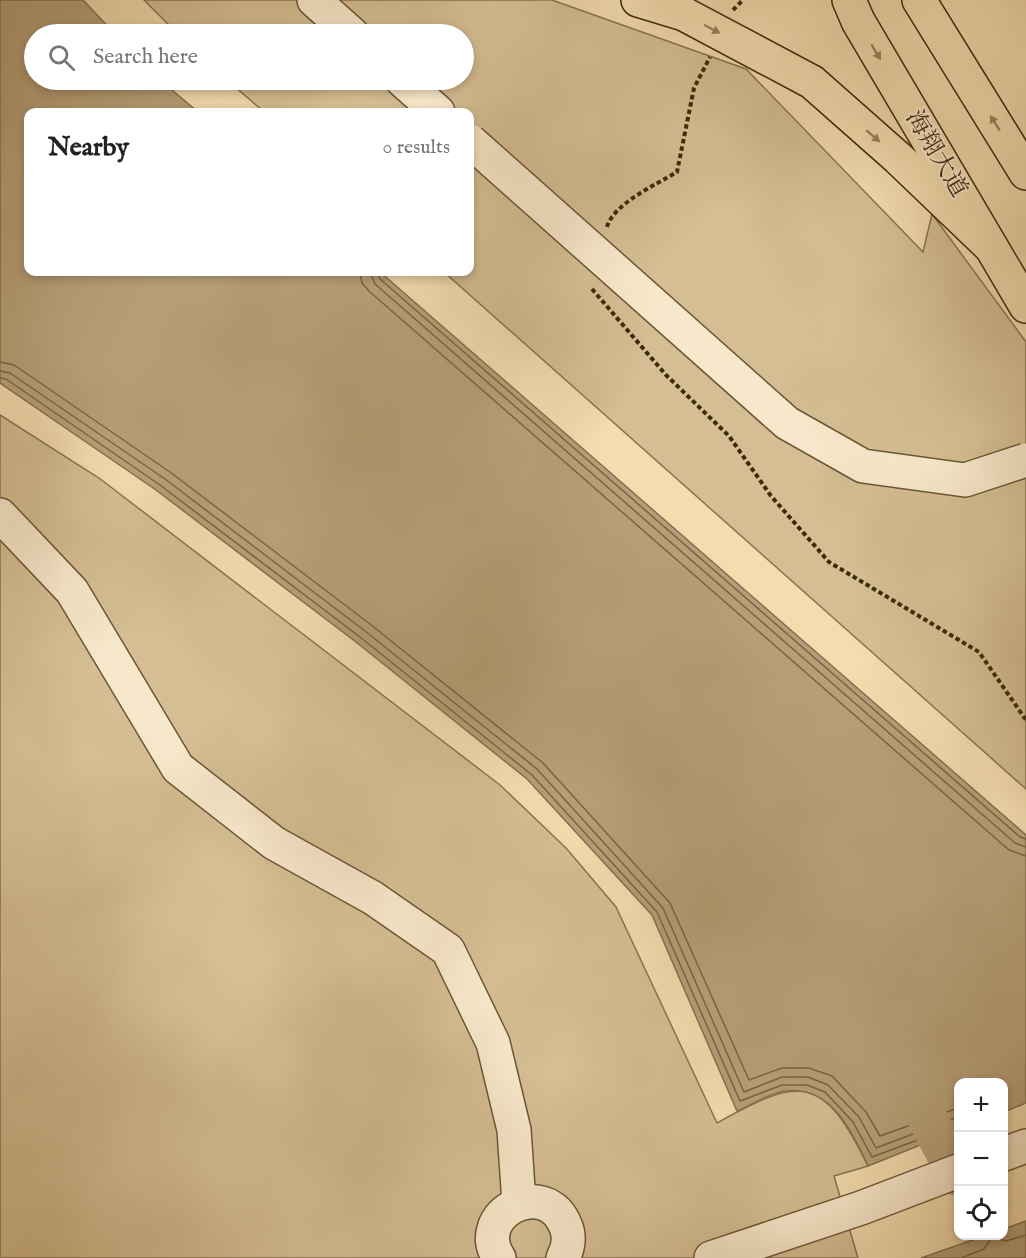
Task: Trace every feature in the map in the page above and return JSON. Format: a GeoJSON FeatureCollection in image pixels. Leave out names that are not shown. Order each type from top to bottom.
{"type":"FeatureCollection","features":[{"type":"Feature","properties":{"kind":"highway"},"geometry":{"type":"LineString","coordinates":[[638,0],[684,14],[812,82],[898,158],[992,247]]}},
{"type":"Feature","properties":{"kind":"highway","name":"海翔大道"},"geometry":{"type":"LineString","coordinates":[[849,0],[858,21],[1026,306]]}},
{"type":"Feature","properties":{"kind":"highway"},"geometry":{"type":"LineString","coordinates":[[919,0],[1026,173]]}},
{"type":"Feature","properties":{"kind":"street"},"geometry":{"type":"LineString","coordinates":[[314,0],[341,24]]}},
{"type":"Feature","properties":{"kind":"street"},"geometry":{"type":"LineString","coordinates":[[413,90],[434,108]]}},
{"type":"Feature","properties":{"kind":"street"},"geometry":{"type":"LineString","coordinates":[[474,145],[787,423],[863,466],[965,480],[1026,460]]}},
{"type":"Feature","properties":{"kind":"street"},"geometry":{"type":"LineString","coordinates":[[0,514],[72,591],[178,768],[274,843],[373,898],[448,951],[493,1043],[514,1130],[519,1203]]}},
{"type":"Feature","properties":{"kind":"street"},"geometry":{"type":"LineString","coordinates":[[1008,1153],[1026,1146]]}},
{"type":"Feature","properties":{"kind":"street"},"geometry":{"type":"LineString","coordinates":[[711,1258],[954,1172]]}},
{"type":"Feature","properties":{"kind":"street"},"geometry":{"type":"LineString","coordinates":[[499,1258],[493,1241],[494,1229],[499,1217],[519,1203],[544,1203],[563,1219],[568,1243],[562,1258]]}},
{"type":"Feature","properties":{"kind":"shaded area"},"geometry":{"type":"Polygon","coordinates":[[[144,0],[552,0],[746,69],[923,252],[932,214],[1026,342],[1026,789],[449,276],[474,276],[474,108],[259,108],[239,90],[474,90],[474,24],[168,24],[144,0]]]}},
{"type":"Feature","properties":{"kind":"shaded area"},"geometry":{"type":"Polygon","coordinates":[[[0,415],[99,478],[500,785],[566,848],[616,907],[717,1123],[746,1107],[790,1092],[808,1092],[823,1100],[837,1114],[852,1136],[868,1166],[834,1176],[858,1258],[0,1258],[0,415]]]}},
{"type":"Feature","properties":{"kind":"water"},"geometry":{"type":"Polygon","coordinates":[[[0,0],[83,0],[106,24],[24,24],[24,90],[172,90],[193,108],[24,108],[24,276],[385,276],[1026,835],[1026,1103],[1008,1110],[1008,1078],[954,1078],[954,1132],[868,1166],[846,1125],[827,1103],[815,1095],[801,1091],[779,1092],[737,1111],[652,915],[527,779],[356,642],[156,490],[0,383],[0,0]]]}},
{"type":"Feature","properties":{"kind":"water"},"geometry":{"type":"Polygon","coordinates":[[[1026,1221],[1026,1258],[921,1258],[973,1240],[1008,1240],[1008,1228],[1026,1221]]]}},
{"type":"Feature","properties":{"kind":"waterway"},"geometry":{"type":"LineString","coordinates":[[912,1089],[954,1168]]}}]}
